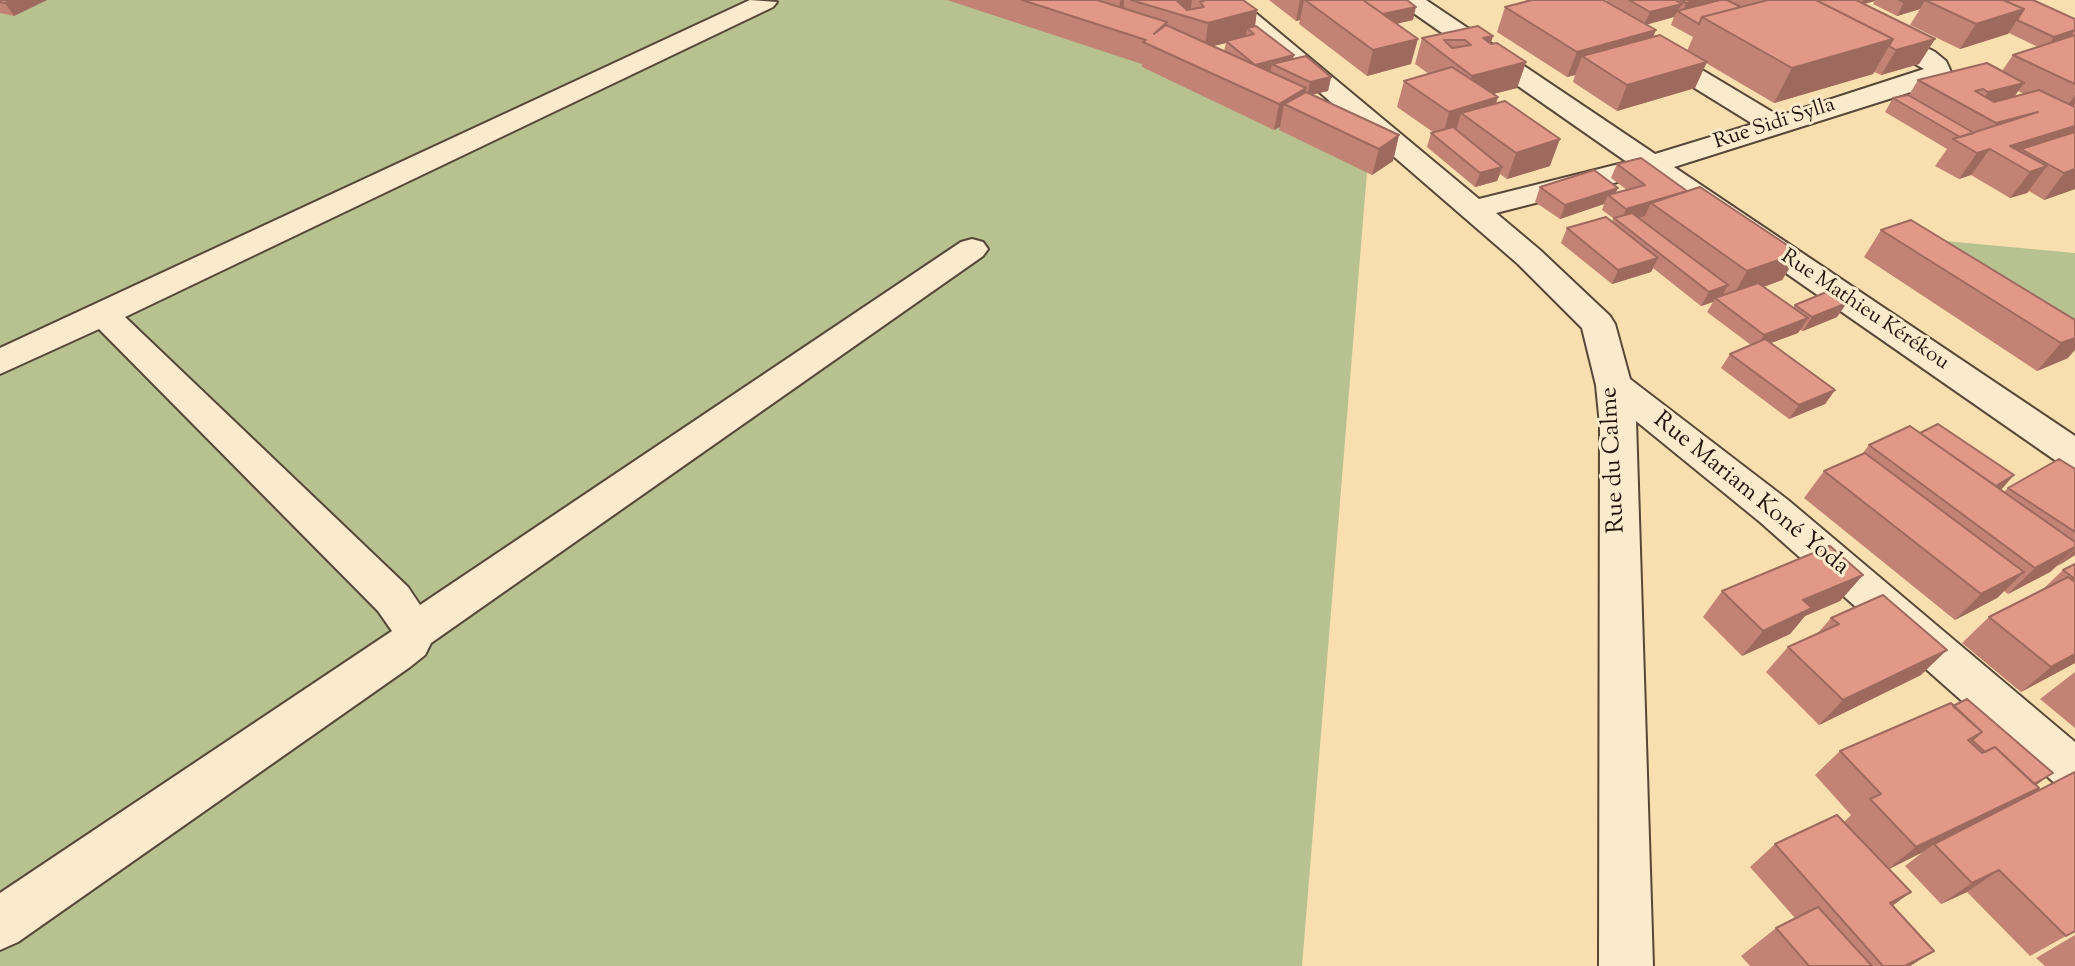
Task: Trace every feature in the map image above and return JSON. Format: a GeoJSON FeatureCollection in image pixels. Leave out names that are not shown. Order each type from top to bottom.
{"type":"FeatureCollection","features":[{"type":"Feature","properties":{"kind":"street","name":"Rue du Calme"},"geometry":{"type":"LineString","coordinates":[[1225,0],[1529,257],[1598,324],[1614,385],[1618,425],[1626,966]]}},
{"type":"Feature","properties":{"kind":"street","name":"Rue Mathieu Kérékou"},"geometry":{"type":"LineString","coordinates":[[1410,0],[2075,455]]}},
{"type":"Feature","properties":{"kind":"street"},"geometry":{"type":"LineString","coordinates":[[1569,0],[1775,125]]}},
{"type":"Feature","properties":{"kind":"street","name":"Rue Sidi Sylla"},"geometry":{"type":"LineString","coordinates":[[1472,210],[1650,165],[1933,76],[1938,72],[1949,72],[1896,40],[1818,0]]}},
{"type":"Feature","properties":{"kind":"street"},"geometry":{"type":"LineString","coordinates":[[0,362],[105,315],[765,2]]}},
{"type":"Feature","properties":{"kind":"street"},"geometry":{"type":"LineString","coordinates":[[0,924],[395,654],[410,642],[415,631],[972,249]]}},
{"type":"Feature","properties":{"kind":"street"},"geometry":{"type":"LineString","coordinates":[[105,315],[121,334],[393,599],[415,631]]}},
{"type":"Feature","properties":{"kind":"street","name":"Rue Mariam Koné Yoda"},"geometry":{"type":"LineString","coordinates":[[1614,385],[1774,511],[2075,771]]}},
{"type":"Feature","properties":{"kind":"green space"},"geometry":{"type":"Polygon","coordinates":[[[0,0],[1157,0],[1367,172],[1302,966],[0,966],[0,0]]]}},
{"type":"Feature","properties":{"kind":"green space"},"geometry":{"type":"Polygon","coordinates":[[[1913,238],[2075,253],[2075,328],[1913,238]]]}},
{"type":"Feature","properties":{"kind":"building"},"geometry":{"type":"Polygon","coordinates":[[[1022,0],[1097,0],[1167,22],[1154,34],[1166,25],[1306,88],[1279,104],[1143,42],[1146,40],[1022,0]]]}},
{"type":"Feature","properties":{"kind":"building"},"geometry":{"type":"Polygon","coordinates":[[[1131,0],[1176,0],[1187,10],[1204,7],[1200,2],[1203,0],[1243,0],[1257,10],[1208,23],[1131,0]]]}},
{"type":"Feature","properties":{"kind":"building"},"geometry":{"type":"Polygon","coordinates":[[[1305,0],[1363,0],[1418,39],[1373,50],[1305,0]]]}},
{"type":"Feature","properties":{"kind":"building"},"geometry":{"type":"Polygon","coordinates":[[[1363,0],[1407,0],[1416,7],[1383,14],[1363,0]]]}},
{"type":"Feature","properties":{"kind":"building"},"geometry":{"type":"Polygon","coordinates":[[[1532,0],[1603,0],[1656,30],[1577,52],[1505,7],[1532,0]]]}},
{"type":"Feature","properties":{"kind":"building"},"geometry":{"type":"Polygon","coordinates":[[[1629,0],[1675,0],[1682,4],[1650,12],[1629,0]]]}},
{"type":"Feature","properties":{"kind":"building"},"geometry":{"type":"Polygon","coordinates":[[[1727,0],[1741,7],[1702,17],[1699,24],[1677,11],[1727,0]]]}},
{"type":"Feature","properties":{"kind":"building"},"geometry":{"type":"Polygon","coordinates":[[[1768,0],[1816,0],[1893,39],[1792,68],[1702,17],[1768,0]]]}},
{"type":"Feature","properties":{"kind":"building"},"geometry":{"type":"Polygon","coordinates":[[[1816,0],[1856,0],[1935,39],[1896,50],[1889,46],[1893,39],[1816,0]]]}},
{"type":"Feature","properties":{"kind":"building"},"geometry":{"type":"Polygon","coordinates":[[[1925,0],[2003,0],[2024,9],[1976,24],[1925,0]]]}},
{"type":"Feature","properties":{"kind":"building"},"geometry":{"type":"Polygon","coordinates":[[[2003,0],[2033,0],[2075,19],[2075,30],[2054,37],[2017,20],[2024,9],[2003,0]]]}},
{"type":"Feature","properties":{"kind":"building"},"geometry":{"type":"Polygon","coordinates":[[[1256,26],[1294,55],[1255,65],[1226,41],[1254,34],[1247,28],[1256,26]]]}},
{"type":"Feature","properties":{"kind":"building"},"geometry":{"type":"Polygon","coordinates":[[[1478,26],[1493,36],[1483,38],[1491,44],[1497,43],[1526,62],[1472,76],[1422,38],[1478,26]],[[1444,40],[1452,48],[1471,45],[1465,40],[1444,40]]]}},
{"type":"Feature","properties":{"kind":"building"},"geometry":{"type":"Polygon","coordinates":[[[1660,35],[1707,62],[1627,85],[1582,56],[1660,35]]]}},
{"type":"Feature","properties":{"kind":"building"},"geometry":{"type":"Polygon","coordinates":[[[2075,35],[2075,84],[2013,55],[2075,35]]]}},
{"type":"Feature","properties":{"kind":"building"},"geometry":{"type":"Polygon","coordinates":[[[1306,56],[1331,77],[1310,82],[1272,64],[1306,56]]]}},
{"type":"Feature","properties":{"kind":"building"},"geometry":{"type":"Polygon","coordinates":[[[1987,63],[2024,83],[1988,92],[1983,89],[1975,91],[1994,102],[2039,90],[2075,107],[2075,126],[2010,146],[2047,166],[2030,172],[1990,149],[1977,153],[1953,139],[2038,112],[1996,123],[1918,80],[1987,63]]]}},
{"type":"Feature","properties":{"kind":"building"},"geometry":{"type":"Polygon","coordinates":[[[1452,67],[1498,97],[1449,112],[1404,81],[1452,67]]]}},
{"type":"Feature","properties":{"kind":"building"},"geometry":{"type":"Polygon","coordinates":[[[1306,92],[1399,135],[1379,149],[1284,104],[1306,92]]]}},
{"type":"Feature","properties":{"kind":"building"},"geometry":{"type":"Polygon","coordinates":[[[1908,95],[1974,133],[1960,137],[1893,98],[1908,95]]]}},
{"type":"Feature","properties":{"kind":"building"},"geometry":{"type":"Polygon","coordinates":[[[1505,101],[1560,139],[1516,153],[1461,113],[1505,101]]]}},
{"type":"Feature","properties":{"kind":"building"},"geometry":{"type":"Polygon","coordinates":[[[1453,127],[1502,167],[1480,173],[1431,133],[1453,127]]]}},
{"type":"Feature","properties":{"kind":"building"},"geometry":{"type":"Polygon","coordinates":[[[2075,132],[2075,169],[2064,173],[2021,149],[2075,132]]]}},
{"type":"Feature","properties":{"kind":"building"},"geometry":{"type":"Polygon","coordinates":[[[1641,158],[1687,191],[1626,209],[1608,195],[1645,185],[1617,164],[1641,158]]]}},
{"type":"Feature","properties":{"kind":"building"},"geometry":{"type":"Polygon","coordinates":[[[1594,170],[1618,188],[1565,205],[1540,187],[1594,170]]]}},
{"type":"Feature","properties":{"kind":"building"},"geometry":{"type":"Polygon","coordinates":[[[1700,187],[1799,253],[1747,271],[1651,203],[1700,187]]]}},
{"type":"Feature","properties":{"kind":"building"},"geometry":{"type":"Polygon","coordinates":[[[1632,213],[1728,285],[1709,292],[1614,218],[1632,213]]]}},
{"type":"Feature","properties":{"kind":"building"},"geometry":{"type":"Polygon","coordinates":[[[1606,217],[1658,258],[1618,270],[1567,228],[1606,217]]]}},
{"type":"Feature","properties":{"kind":"building"},"geometry":{"type":"Polygon","coordinates":[[[1911,220],[2075,320],[2075,338],[2061,343],[1881,230],[1911,220]]]}},
{"type":"Feature","properties":{"kind":"building"},"geometry":{"type":"Polygon","coordinates":[[[1758,283],[1808,318],[1764,335],[1715,298],[1758,283]]]}},
{"type":"Feature","properties":{"kind":"building"},"geometry":{"type":"Polygon","coordinates":[[[1829,291],[1847,303],[1812,317],[1795,305],[1829,291]]]}},
{"type":"Feature","properties":{"kind":"building"},"geometry":{"type":"Polygon","coordinates":[[[1765,339],[1835,390],[1799,405],[1730,354],[1765,339]]]}},
{"type":"Feature","properties":{"kind":"building"},"geometry":{"type":"Polygon","coordinates":[[[1938,424],[2014,475],[1996,486],[1920,433],[1938,424]]]}},
{"type":"Feature","properties":{"kind":"building"},"geometry":{"type":"Polygon","coordinates":[[[1910,426],[2075,542],[2075,547],[2035,568],[1869,445],[1910,426]]]}},
{"type":"Feature","properties":{"kind":"building"},"geometry":{"type":"Polygon","coordinates":[[[1865,453],[2024,572],[1981,594],[1824,471],[1865,453]]]}},
{"type":"Feature","properties":{"kind":"building"},"geometry":{"type":"Polygon","coordinates":[[[2059,459],[2075,469],[2075,532],[2008,488],[2059,459]]]}},
{"type":"Feature","properties":{"kind":"building"},"geometry":{"type":"Polygon","coordinates":[[[1830,546],[1863,575],[1803,600],[1812,608],[1763,631],[1722,591],[1830,546]]]}},
{"type":"Feature","properties":{"kind":"building"},"geometry":{"type":"Polygon","coordinates":[[[2075,564],[2075,579],[2063,570],[2075,564]]]}},
{"type":"Feature","properties":{"kind":"building"},"geometry":{"type":"Polygon","coordinates":[[[2068,577],[2075,582],[2075,654],[2051,667],[1989,617],[2068,577]]]}},
{"type":"Feature","properties":{"kind":"building"},"geometry":{"type":"Polygon","coordinates":[[[1883,595],[1947,650],[1843,700],[1788,647],[1839,624],[1831,618],[1883,595]]]}},
{"type":"Feature","properties":{"kind":"building"},"geometry":{"type":"Polygon","coordinates":[[[1967,699],[2053,773],[2034,784],[1995,747],[1985,752],[1972,740],[1982,732],[1953,706],[1967,699]]]}},
{"type":"Feature","properties":{"kind":"building"},"geometry":{"type":"Polygon","coordinates":[[[1951,703],[1982,732],[1968,740],[1982,753],[1995,747],[2039,788],[1916,847],[1870,799],[1881,794],[1840,751],[1951,703]]]}},
{"type":"Feature","properties":{"kind":"building"},"geometry":{"type":"Polygon","coordinates":[[[2075,772],[2075,931],[2066,936],[1999,870],[1972,883],[1934,844],[2075,772]]]}},
{"type":"Feature","properties":{"kind":"building"},"geometry":{"type":"Polygon","coordinates":[[[1837,815],[1911,892],[1890,903],[1934,951],[1905,966],[1883,966],[1775,844],[1837,815]]]}},
{"type":"Feature","properties":{"kind":"building"},"geometry":{"type":"Polygon","coordinates":[[[1818,907],[1872,966],[1809,966],[1776,928],[1818,907]]]}}]}
